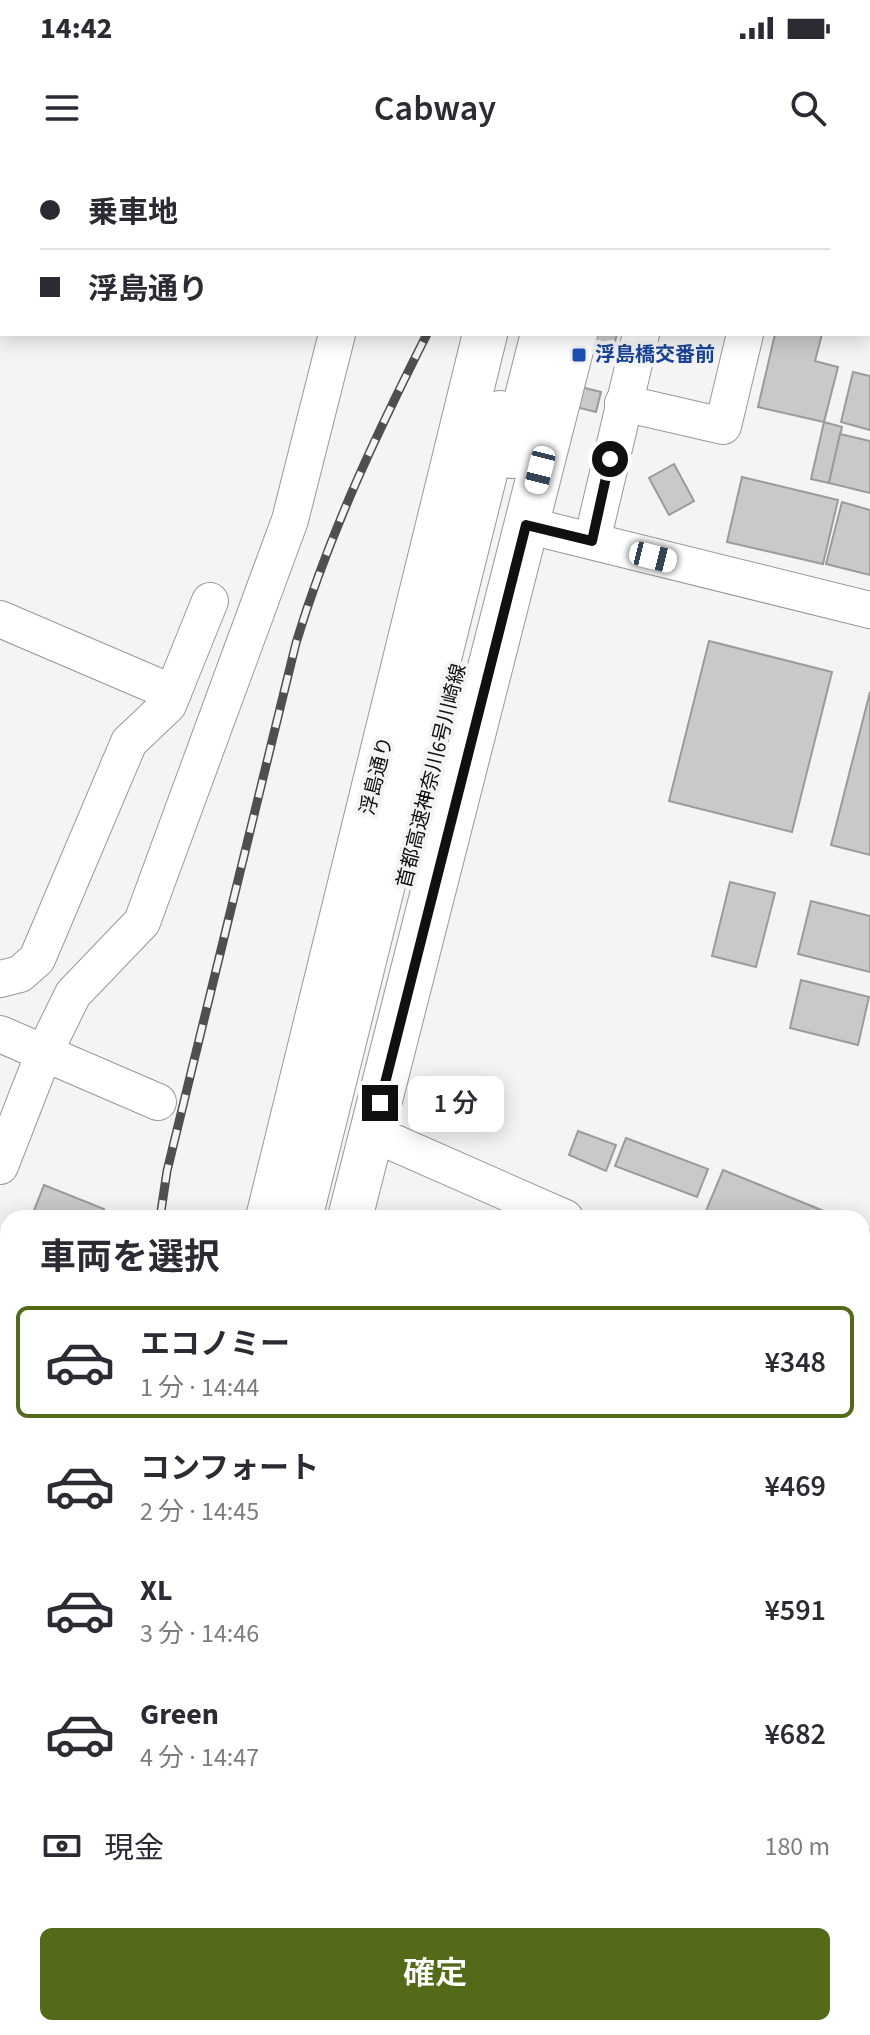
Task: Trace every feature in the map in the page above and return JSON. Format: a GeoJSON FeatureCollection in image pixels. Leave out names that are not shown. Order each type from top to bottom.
{"type":"FeatureCollection","features":[{"type":"Feature","properties":{"kind":"highway","name":"浮島通り"},"geometry":{"type":"LineString","coordinates":[[270,1210],[485,336]]}},
{"type":"Feature","properties":{"kind":"highway","name":"首都高速神奈川6号川崎線"},"geometry":{"type":"LineString","coordinates":[[302,1210],[520,336]]}},
{"type":"Feature","properties":{"kind":"highway","name":"首都高速神奈川6号川崎線"},"geometry":{"type":"LineString","coordinates":[[324,1210],[542,336]]}},
{"type":"Feature","properties":{"kind":"highway"},"geometry":{"type":"LineString","coordinates":[[352,1210],[574,336]]}},
{"type":"Feature","properties":{"kind":"lane"},"geometry":{"type":"LineString","coordinates":[[0,1166],[44,1053],[73,994],[142,922],[290,520],[336,336]]}},
{"type":"Feature","properties":{"kind":"lane"},"geometry":{"type":"LineString","coordinates":[[592,541],[640,336]]}},
{"type":"Feature","properties":{"kind":"lane"},"geometry":{"type":"LineString","coordinates":[[623,403],[723,426],[745,336]]}},
{"type":"Feature","properties":{"kind":"lane"},"geometry":{"type":"LineString","coordinates":[[526,525],[870,610]]}},
{"type":"Feature","properties":{"kind":"lane"},"geometry":{"type":"LineString","coordinates":[[0,979],[20,974],[37,959],[129,742],[168,705],[210,601]]}},
{"type":"Feature","properties":{"kind":"lane"},"geometry":{"type":"LineString","coordinates":[[0,619],[173,693]]}},
{"type":"Feature","properties":{"kind":"lane"},"geometry":{"type":"LineString","coordinates":[[0,1034],[158,1102]]}},
{"type":"Feature","properties":{"kind":"lane"},"geometry":{"type":"LineString","coordinates":[[372,1133],[547,1210]]}},
{"type":"Feature","properties":{"kind":"building"},"geometry":{"type":"Polygon","coordinates":[[[591,336],[616,336],[611,357],[587,351],[591,336]]]}},
{"type":"Feature","properties":{"kind":"building"},"geometry":{"type":"Polygon","coordinates":[[[775,336],[821,336],[815,361],[838,367],[824,422],[758,407],[775,336]]]}},
{"type":"Feature","properties":{"kind":"building"},"geometry":{"type":"Polygon","coordinates":[[[853,372],[870,376],[870,430],[841,422],[853,372]]]}},
{"type":"Feature","properties":{"kind":"building"},"geometry":{"type":"Polygon","coordinates":[[[573,385],[601,392],[596,412],[568,405],[573,385]]]}},
{"type":"Feature","properties":{"kind":"building"},"geometry":{"type":"Polygon","coordinates":[[[824,422],[842,427],[829,483],[811,479],[824,422]]]}},
{"type":"Feature","properties":{"kind":"building"},"geometry":{"type":"Polygon","coordinates":[[[840,434],[870,441],[870,493],[829,483],[840,434]]]}},
{"type":"Feature","properties":{"kind":"building"},"geometry":{"type":"Polygon","coordinates":[[[674,464],[694,501],[669,515],[649,478],[674,464]]]}},
{"type":"Feature","properties":{"kind":"building"},"geometry":{"type":"Polygon","coordinates":[[[742,477],[838,500],[823,564],[727,542],[742,477]]]}},
{"type":"Feature","properties":{"kind":"building"},"geometry":{"type":"Polygon","coordinates":[[[842,502],[870,510],[870,575],[826,564],[842,502]]]}},
{"type":"Feature","properties":{"kind":"building"},"geometry":{"type":"Polygon","coordinates":[[[709,641],[832,672],[792,832],[669,801],[709,641]]]}},
{"type":"Feature","properties":{"kind":"building"},"geometry":{"type":"Polygon","coordinates":[[[870,692],[870,855],[831,845],[870,692]]]}},
{"type":"Feature","properties":{"kind":"building"},"geometry":{"type":"Polygon","coordinates":[[[730,882],[775,893],[756,967],[712,956],[730,882]]]}},
{"type":"Feature","properties":{"kind":"building"},"geometry":{"type":"Polygon","coordinates":[[[811,901],[870,916],[870,972],[798,954],[811,901]]]}},
{"type":"Feature","properties":{"kind":"building"},"geometry":{"type":"Polygon","coordinates":[[[801,980],[869,997],[858,1045],[790,1028],[801,980]]]}},
{"type":"Feature","properties":{"kind":"building"},"geometry":{"type":"Polygon","coordinates":[[[578,1131],[616,1145],[606,1171],[569,1155],[578,1131]]]}},
{"type":"Feature","properties":{"kind":"building"},"geometry":{"type":"Polygon","coordinates":[[[626,1138],[708,1169],[697,1197],[615,1166],[626,1138]]]}},
{"type":"Feature","properties":{"kind":"building"},"geometry":{"type":"Polygon","coordinates":[[[723,1170],[821,1210],[706,1210],[723,1170]]]}},
{"type":"Feature","properties":{"kind":"building"},"geometry":{"type":"Polygon","coordinates":[[[44,1185],[104,1209],[104,1210],[34,1210],[44,1185]]]}},
{"type":"Feature","properties":{"kind":"railway"},"geometry":{"type":"LineString","coordinates":[[161,1210],[167,1171],[296,643],[323,563],[355,486],[426,336]]}},
{"type":"Feature","properties":{"kind":"place","name":"浮島橋交番前"},"geometry":{"type":"Point","coordinates":[579,355]}},
{"type":"Feature","properties":{"kind":"route"},"geometry":{"type":"LineString","coordinates":[[380,1103],[526,525],[592,541],[610,459]]}}]}
